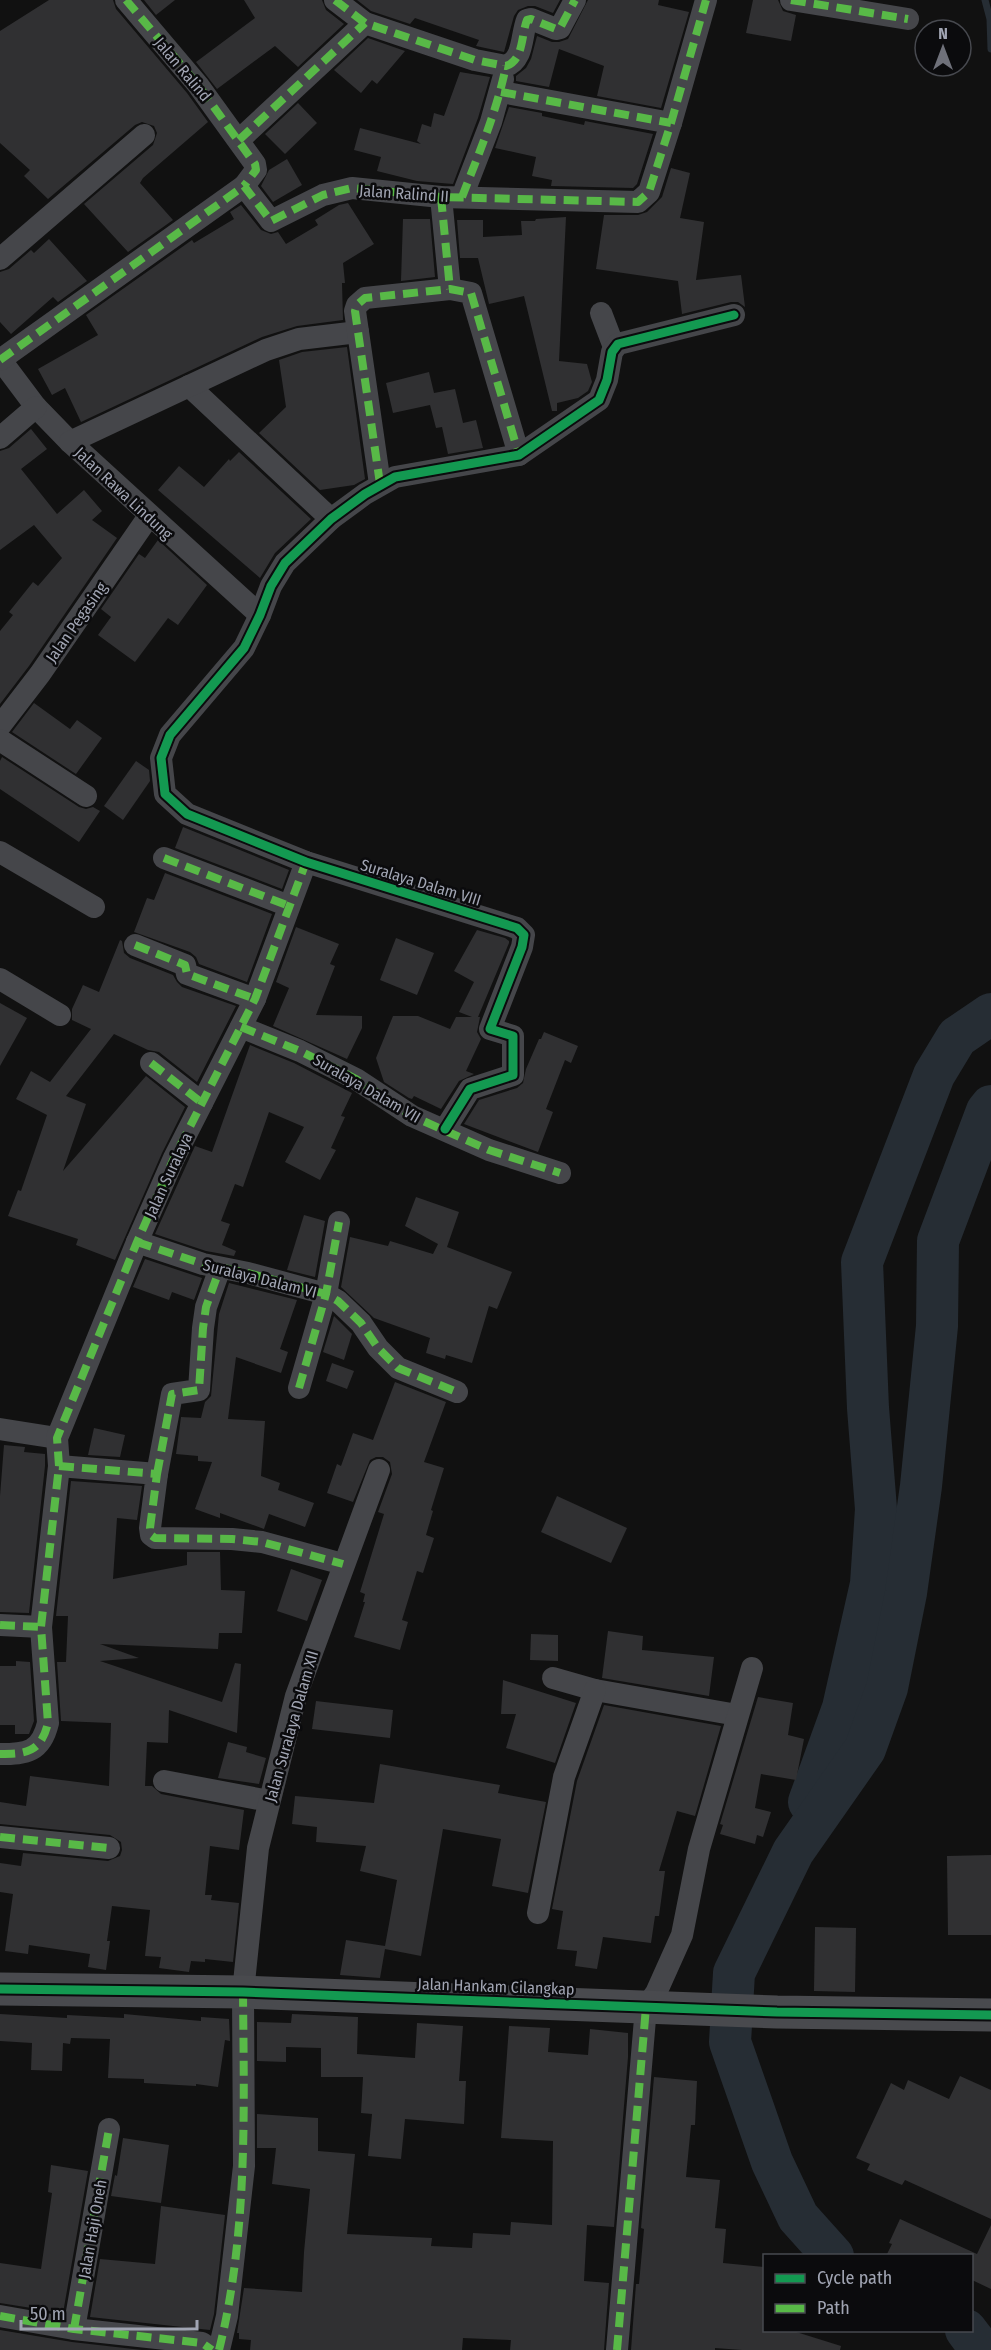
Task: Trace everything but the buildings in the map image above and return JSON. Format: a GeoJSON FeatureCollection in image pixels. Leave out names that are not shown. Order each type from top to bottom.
{"type":"FeatureCollection","features":[{"type":"Feature","properties":{"kind":"street","name":"Jalan Ralind"},"geometry":{"type":"LineString","coordinates":[[126,0],[198,85],[255,164],[256,170],[244,186]]}},
{"type":"Feature","properties":{"kind":"street"},"geometry":{"type":"LineString","coordinates":[[334,0],[365,23],[475,60],[506,66],[518,55],[527,20],[531,19],[556,29],[560,28],[575,0]]}},
{"type":"Feature","properties":{"kind":"street","name":"Jalan Ralind II"},"geometry":{"type":"LineString","coordinates":[[244,186],[271,221],[323,195],[342,189],[451,197],[638,202],[649,192],[706,0]]}},
{"type":"Feature","properties":{"kind":"street"},"geometry":{"type":"LineString","coordinates":[[791,0],[908,19]]}},
{"type":"Feature","properties":{"kind":"street"},"geometry":{"type":"LineString","coordinates":[[239,140],[365,23]]}},
{"type":"Feature","properties":{"kind":"street"},"geometry":{"type":"LineString","coordinates":[[450,289],[451,197],[501,92],[506,66]]}},
{"type":"Feature","properties":{"kind":"street"},"geometry":{"type":"LineString","coordinates":[[501,92],[671,123]]}},
{"type":"Feature","properties":{"kind":"street"},"geometry":{"type":"LineString","coordinates":[[0,259],[144,135]]}},
{"type":"Feature","properties":{"kind":"street"},"geometry":{"type":"LineString","coordinates":[[0,360],[244,186]]}},
{"type":"Feature","properties":{"kind":"street"},"geometry":{"type":"LineString","coordinates":[[380,484],[355,311],[357,304],[364,298],[450,289],[469,292],[472,295],[519,455],[599,400],[607,380],[614,347],[601,313]]}},
{"type":"Feature","properties":{"kind":"street"},"geometry":{"type":"LineString","coordinates":[[614,347],[618,344],[734,315]]}},
{"type":"Feature","properties":{"kind":"street"},"geometry":{"type":"LineString","coordinates":[[70,442],[266,350],[298,339],[358,332]]}},
{"type":"Feature","properties":{"kind":"street","name":"Jalan Rawa Lindung"},"geometry":{"type":"LineString","coordinates":[[0,360],[36,407],[70,442],[260,615]]}},
{"type":"Feature","properties":{"kind":"street"},"geometry":{"type":"LineString","coordinates":[[189,386],[331,519]]}},
{"type":"Feature","properties":{"kind":"street"},"geometry":{"type":"LineString","coordinates":[[0,438],[36,407]]}},
{"type":"Feature","properties":{"kind":"street","name":"Suralaya Dalam VIII"},"geometry":{"type":"LineString","coordinates":[[445,1130],[470,1089],[513,1075],[513,1036],[490,1029],[522,947],[524,935],[517,928],[306,862],[187,814],[165,794],[161,758],[170,735],[244,648],[271,586],[285,563],[331,519],[380,484],[395,477],[519,455]]}},
{"type":"Feature","properties":{"kind":"street","name":"Jalan Pegasing"},"geometry":{"type":"LineString","coordinates":[[0,726],[40,674],[149,516]]}},
{"type":"Feature","properties":{"kind":"street"},"geometry":{"type":"LineString","coordinates":[[0,740],[86,796]]}},
{"type":"Feature","properties":{"kind":"street"},"geometry":{"type":"LineString","coordinates":[[0,852],[94,907]]}},
{"type":"Feature","properties":{"kind":"street"},"geometry":{"type":"LineString","coordinates":[[164,858],[289,906]]}},
{"type":"Feature","properties":{"kind":"street","name":"Jalan Suralaya"},"geometry":{"type":"LineString","coordinates":[[57,1438],[136,1242],[174,1158],[255,999],[306,862]]}},
{"type":"Feature","properties":{"kind":"street"},"geometry":{"type":"LineString","coordinates":[[135,945],[185,965],[187,974],[255,999]]}},
{"type":"Feature","properties":{"kind":"street"},"geometry":{"type":"LineString","coordinates":[[0,979],[60,1015]]}},
{"type":"Feature","properties":{"kind":"street","name":"Suralaya Dalam VII"},"geometry":{"type":"LineString","coordinates":[[241,1027],[300,1051],[356,1079],[403,1111],[489,1150],[560,1173]]}},
{"type":"Feature","properties":{"kind":"street"},"geometry":{"type":"LineString","coordinates":[[151,1063],[202,1104]]}},
{"type":"Feature","properties":{"kind":"street"},"geometry":{"type":"LineString","coordinates":[[298,1388],[326,1294],[339,1222]]}},
{"type":"Feature","properties":{"kind":"street","name":"Suralaya Dalam VI"},"geometry":{"type":"LineString","coordinates":[[136,1242],[220,1268],[326,1294],[361,1323],[378,1348],[398,1368],[457,1392]]}},
{"type":"Feature","properties":{"kind":"street"},"geometry":{"type":"LineString","coordinates":[[220,1268],[206,1307],[202,1328],[200,1386],[196,1392],[172,1394],[157,1474],[151,1535],[155,1538],[232,1539],[262,1542],[343,1564]]}},
{"type":"Feature","properties":{"kind":"street"},"geometry":{"type":"LineString","coordinates":[[0,1430],[57,1438],[59,1467],[41,1627],[48,1724],[45,1737],[35,1748],[18,1754],[0,1754]]}},
{"type":"Feature","properties":{"kind":"street"},"geometry":{"type":"LineString","coordinates":[[59,1467],[157,1474]]}},
{"type":"Feature","properties":{"kind":"street","name":"Jalan Suralaya Dalam XII"},"geometry":{"type":"LineString","coordinates":[[219,2350],[227,2316],[244,2166],[243,1992],[258,1848],[296,1696],[379,1470]]}},
{"type":"Feature","properties":{"kind":"street"},"geometry":{"type":"LineString","coordinates":[[0,1625],[41,1627]]}},
{"type":"Feature","properties":{"kind":"street"},"geometry":{"type":"LineString","coordinates":[[617,2350],[646,2007],[656,1993],[682,1935],[699,1849],[752,1668]]}},
{"type":"Feature","properties":{"kind":"street"},"geometry":{"type":"LineString","coordinates":[[553,1678],[595,1690],[737,1715]]}},
{"type":"Feature","properties":{"kind":"street"},"geometry":{"type":"LineString","coordinates":[[538,1912],[564,1777],[595,1690]]}},
{"type":"Feature","properties":{"kind":"street"},"geometry":{"type":"LineString","coordinates":[[164,1781],[269,1801]]}},
{"type":"Feature","properties":{"kind":"street"},"geometry":{"type":"LineString","coordinates":[[0,1837],[109,1848]]}},
{"type":"Feature","properties":{"kind":"street","name":"Jalan Hankam Cilangkap"},"geometry":{"type":"LineString","coordinates":[[0,1989],[243,1992],[777,2012],[991,2015]]}},
{"type":"Feature","properties":{"kind":"street","name":"Jalan Haji Oneh"},"geometry":{"type":"LineString","coordinates":[[74,2329],[109,2129]]}},
{"type":"Feature","properties":{"kind":"street"},"geometry":{"type":"LineString","coordinates":[[0,2316],[74,2329],[202,2343],[212,2350]]}},
{"type":"Feature","properties":{"kind":"waterway"},"geometry":{"type":"LineString","coordinates":[[985,0],[990,19],[991,49]]}},
{"type":"Feature","properties":{"kind":"waterway"},"geometry":{"type":"LineString","coordinates":[[809,1802],[843,1708],[871,1584],[876,1509],[868,1408],[862,1262],[934,1075],[957,1037],[991,1014]]}},
{"type":"Feature","properties":{"kind":"waterway"},"geometry":{"type":"LineString","coordinates":[[831,2254],[798,2217],[772,2162],[730,2042],[734,1973],[793,1852],[865,1749],[887,1688],[906,1593],[921,1486],[937,1326],[938,1241],[987,1111],[991,1106]]}},
{"type":"Feature","properties":{"kind":"waterway"},"geometry":{"type":"LineString","coordinates":[[968,2332],[981,2350]]}},
{"type":"Feature","properties":{"kind":"marked path"},"geometry":{"type":"LineString","coordinates":[[126,0],[198,85],[255,164],[256,170],[244,186]]}},
{"type":"Feature","properties":{"kind":"marked path"},"geometry":{"type":"LineString","coordinates":[[335,0],[365,23],[475,60],[506,66],[512,63],[519,53],[527,20],[531,19],[556,29],[560,28],[575,0]]}},
{"type":"Feature","properties":{"kind":"marked path"},"geometry":{"type":"LineString","coordinates":[[0,360],[244,186],[271,221],[323,195],[352,188],[441,197],[638,202],[649,192],[706,0]]}},
{"type":"Feature","properties":{"kind":"marked path"},"geometry":{"type":"LineString","coordinates":[[791,0],[908,19]]}},
{"type":"Feature","properties":{"kind":"marked path"},"geometry":{"type":"LineString","coordinates":[[239,140],[365,23]]}},
{"type":"Feature","properties":{"kind":"marked path"},"geometry":{"type":"LineString","coordinates":[[462,197],[493,116],[506,66]]}},
{"type":"Feature","properties":{"kind":"marked path"},"geometry":{"type":"LineString","coordinates":[[501,92],[671,123]]}},
{"type":"Feature","properties":{"kind":"marked path"},"geometry":{"type":"LineString","coordinates":[[441,197],[450,289]]}},
{"type":"Feature","properties":{"kind":"marked path"},"geometry":{"type":"LineString","coordinates":[[380,484],[355,311],[357,305],[365,298],[450,289],[471,293],[519,455]]}},
{"type":"Feature","properties":{"kind":"marked path"},"geometry":{"type":"LineString","coordinates":[[164,858],[289,906]]}},
{"type":"Feature","properties":{"kind":"marked path"},"geometry":{"type":"LineString","coordinates":[[0,1754],[25,1752],[37,1746],[48,1723],[41,1627],[59,1466],[57,1438],[174,1158],[255,999],[306,862]]}},
{"type":"Feature","properties":{"kind":"marked path"},"geometry":{"type":"LineString","coordinates":[[135,945],[185,965],[187,974],[255,999]]}},
{"type":"Feature","properties":{"kind":"marked path"},"geometry":{"type":"LineString","coordinates":[[241,1027],[300,1051],[356,1079],[412,1116],[489,1150],[560,1173]]}},
{"type":"Feature","properties":{"kind":"marked path"},"geometry":{"type":"LineString","coordinates":[[151,1063],[202,1103]]}},
{"type":"Feature","properties":{"kind":"marked path"},"geometry":{"type":"LineString","coordinates":[[299,1388],[326,1294],[339,1222]]}},
{"type":"Feature","properties":{"kind":"marked path"},"geometry":{"type":"LineString","coordinates":[[137,1242],[203,1264],[248,1273],[326,1294],[338,1301],[361,1323],[378,1348],[398,1368],[457,1392]]}},
{"type":"Feature","properties":{"kind":"marked path"},"geometry":{"type":"LineString","coordinates":[[157,1474],[172,1394],[199,1390],[206,1307],[220,1268]]}},
{"type":"Feature","properties":{"kind":"marked path"},"geometry":{"type":"LineString","coordinates":[[59,1466],[157,1474],[150,1528],[151,1535],[155,1538],[232,1539],[262,1542],[343,1564]]}},
{"type":"Feature","properties":{"kind":"marked path"},"geometry":{"type":"LineString","coordinates":[[0,1625],[41,1627]]}},
{"type":"Feature","properties":{"kind":"marked path"},"geometry":{"type":"LineString","coordinates":[[0,1837],[109,1848]]}},
{"type":"Feature","properties":{"kind":"marked path"},"geometry":{"type":"LineString","coordinates":[[219,2350],[235,2262],[240,2217],[243,1992]]}},
{"type":"Feature","properties":{"kind":"marked path"},"geometry":{"type":"LineString","coordinates":[[617,2350],[646,2007]]}},
{"type":"Feature","properties":{"kind":"marked path"},"geometry":{"type":"LineString","coordinates":[[74,2329],[109,2129]]}},
{"type":"Feature","properties":{"kind":"marked path"},"geometry":{"type":"LineString","coordinates":[[0,2316],[74,2329],[202,2343],[212,2350]]}},
{"type":"Feature","properties":{"kind":"cycle path"},"geometry":{"type":"LineString","coordinates":[[445,1129],[470,1089],[513,1075],[513,1036],[490,1029],[522,947],[524,935],[517,928],[306,862],[187,814],[165,794],[161,758],[170,735],[244,648],[271,586],[285,563],[331,519],[365,494],[395,477],[519,455],[599,400],[607,380],[612,352],[618,344],[734,315]]}},
{"type":"Feature","properties":{"kind":"cycle path"},"geometry":{"type":"LineString","coordinates":[[0,1989],[243,1992],[777,2012],[991,2015]]}}]}
